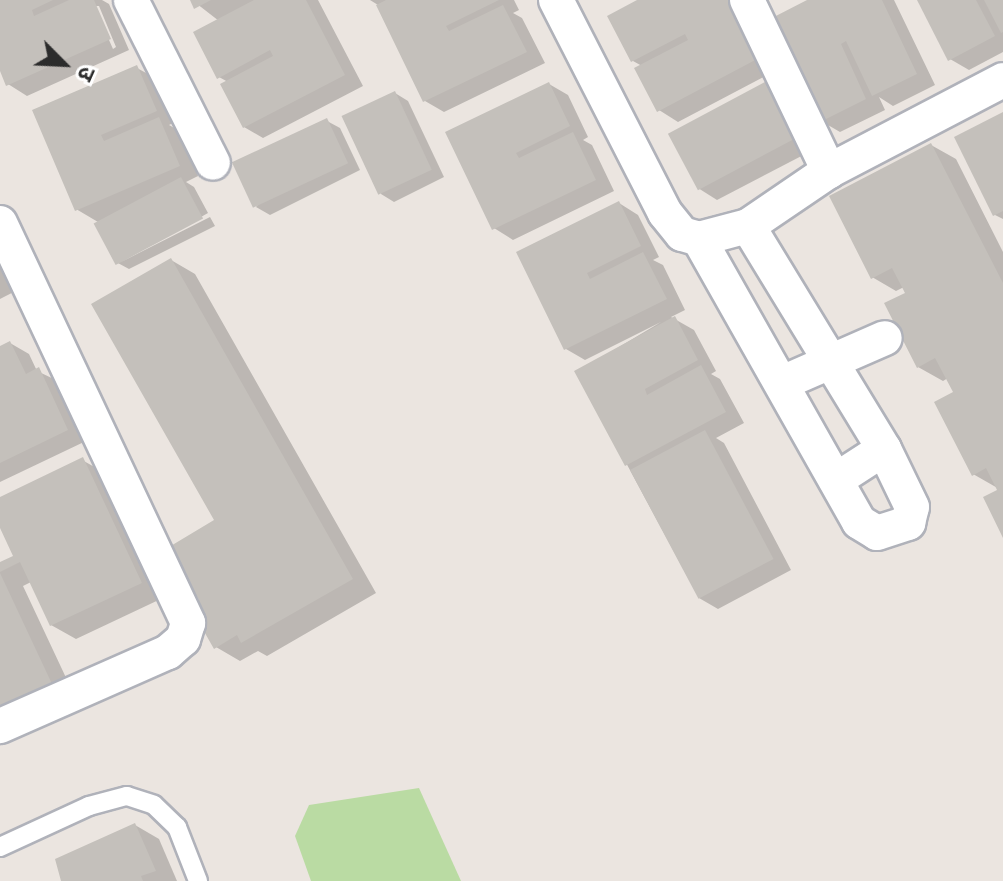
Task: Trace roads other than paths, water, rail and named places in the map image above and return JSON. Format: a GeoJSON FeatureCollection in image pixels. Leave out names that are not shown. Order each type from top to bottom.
{"type":"FeatureCollection","features":[{"type":"Feature","properties":{"kind":"street"},"geometry":{"type":"LineString","coordinates":[[131,0],[213,163]]}},
{"type":"Feature","properties":{"kind":"street"},"geometry":{"type":"LineString","coordinates":[[556,0],[665,213],[682,234],[699,239],[748,226],[829,171],[1003,80]]}},
{"type":"Feature","properties":{"kind":"street"},"geometry":{"type":"LineString","coordinates":[[747,0],[829,171]]}},
{"type":"Feature","properties":{"kind":"street"},"geometry":{"type":"LineString","coordinates":[[0,223],[188,623],[183,639],[168,652],[0,726]]}},
{"type":"Feature","properties":{"kind":"street"},"geometry":{"type":"LineString","coordinates":[[699,239],[867,530],[877,533],[908,523],[912,507],[884,449],[748,226]]}},
{"type":"Feature","properties":{"kind":"street"},"geometry":{"type":"LineString","coordinates":[[782,383],[885,338]]}},
{"type":"Feature","properties":{"kind":"street"},"geometry":{"type":"LineString","coordinates":[[836,480],[884,449]]}},
{"type":"Feature","properties":{"kind":"lane"},"geometry":{"type":"LineString","coordinates":[[0,847],[89,806],[127,796],[154,805],[177,827],[198,881]]}}]}
